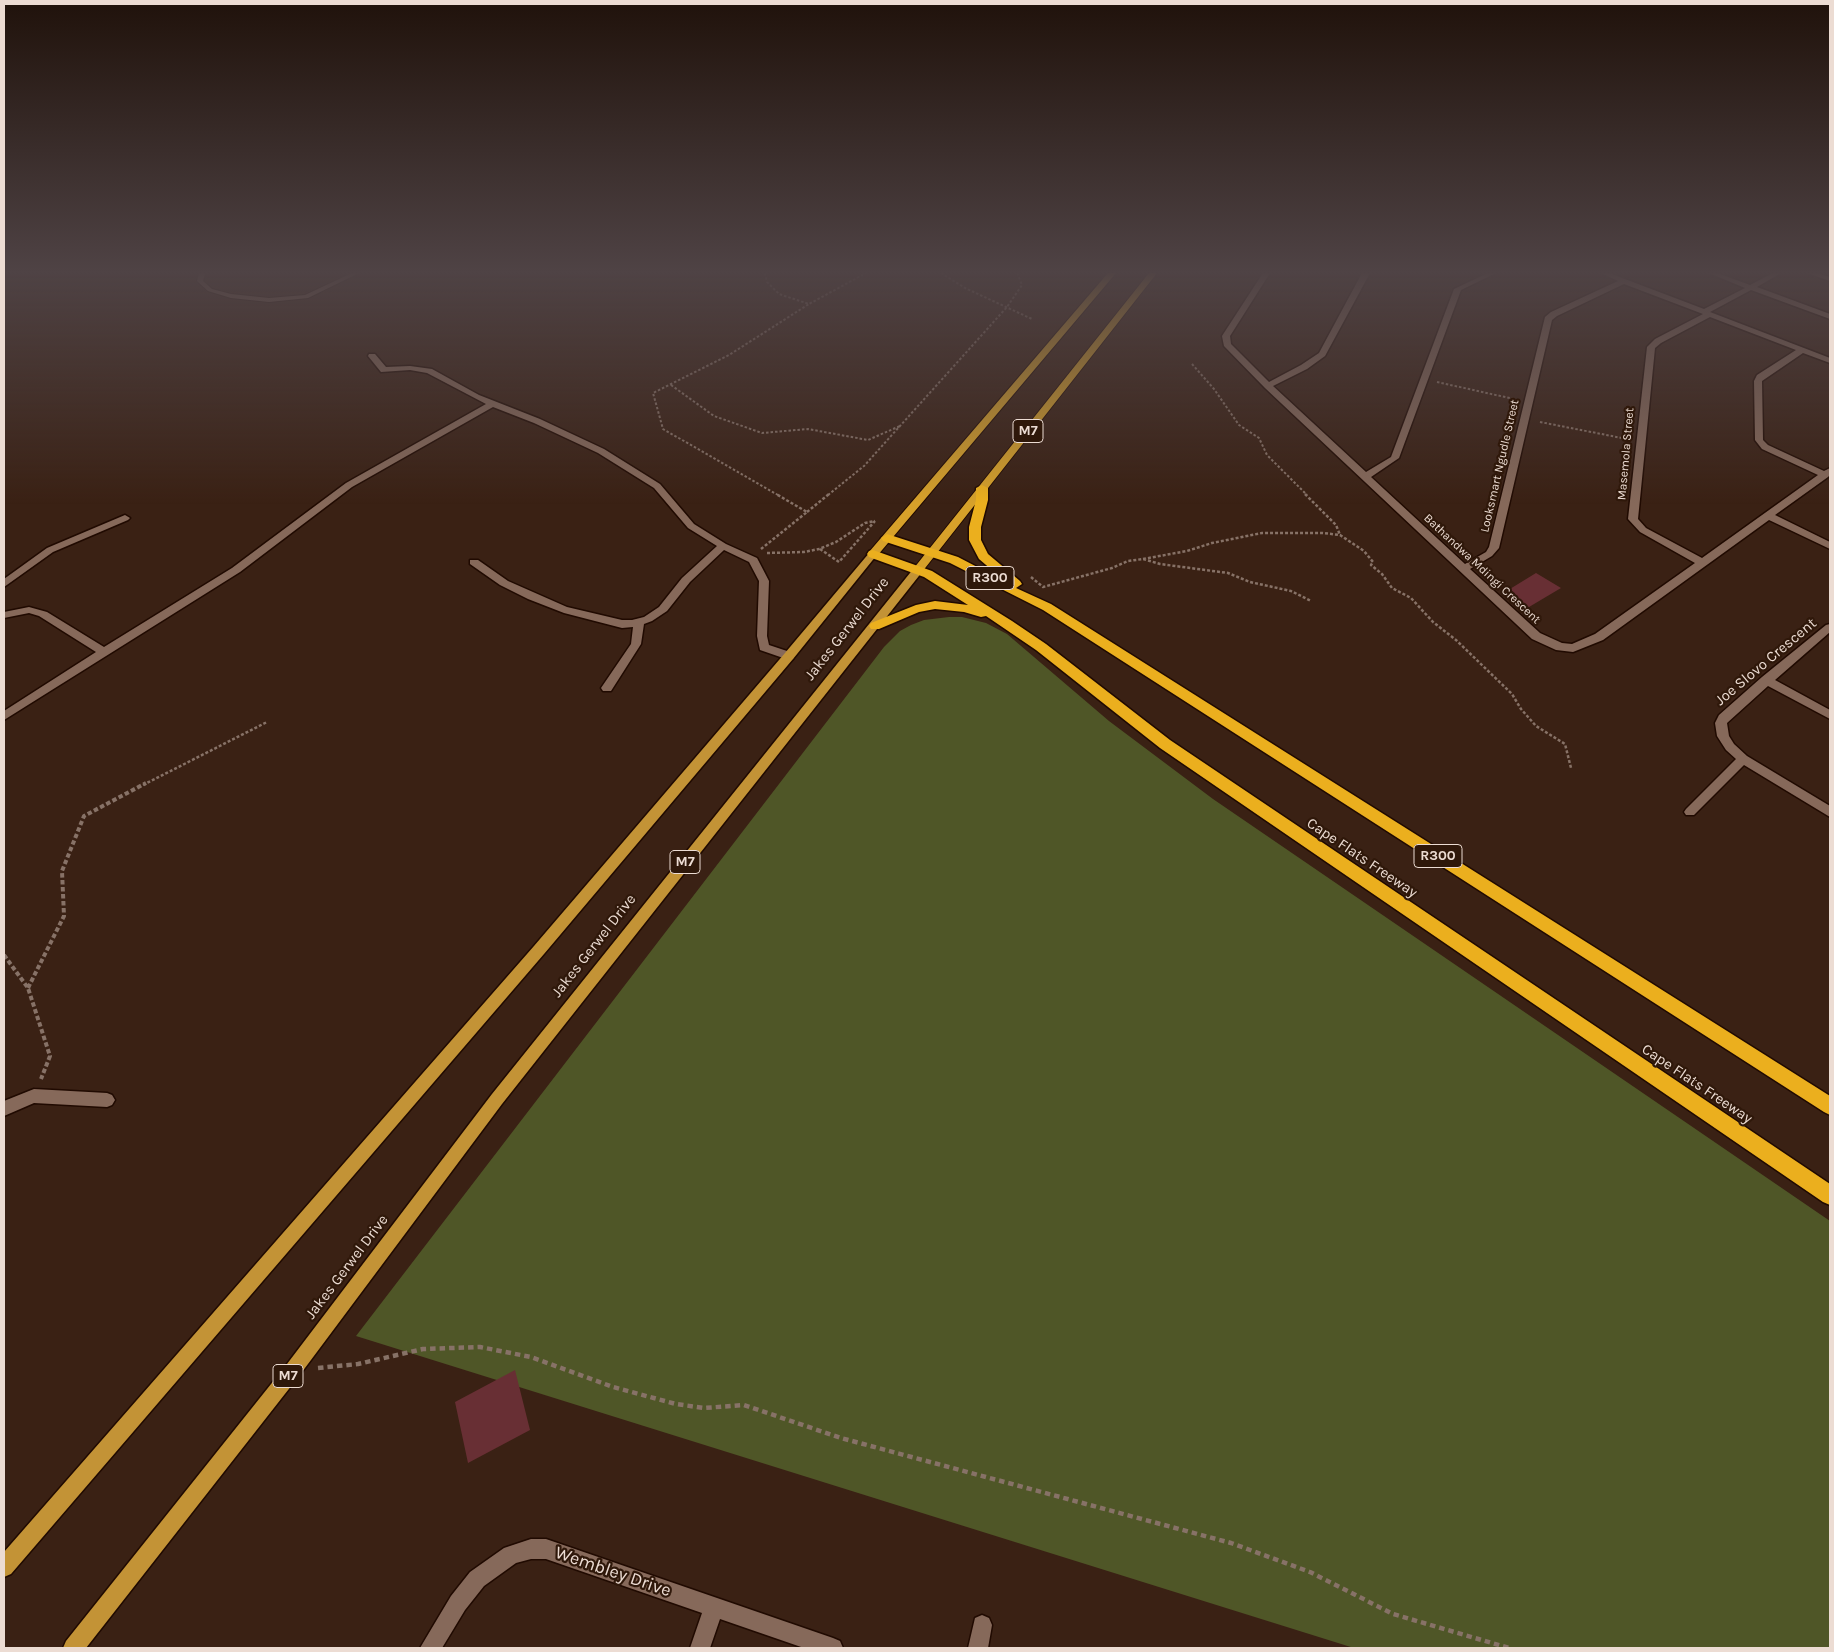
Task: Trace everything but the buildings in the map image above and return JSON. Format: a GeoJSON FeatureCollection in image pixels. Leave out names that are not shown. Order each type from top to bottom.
{"type":"FeatureCollection","features":[{"type":"Feature","properties":{"kind":"highway","name":"Jakes Gerwel Drive"},"geometry":{"type":"LineString","coordinates":[[873,554],[1047,350]]}},
{"type":"Feature","properties":{"kind":"highway","name":"Jakes Gerwel Drive"},"geometry":{"type":"LineString","coordinates":[[918,570],[1092,350]]}},
{"type":"Feature","properties":{"kind":"highway"},"geometry":{"type":"LineString","coordinates":[[982,488],[982,500],[975,526],[975,540],[980,551],[997,569],[1047,607]]}},
{"type":"Feature","properties":{"kind":"highway","name":"R300"},"geometry":{"type":"LineString","coordinates":[[887,538],[969,566],[1018,594],[1047,607],[1830,1106]]}},
{"type":"Feature","properties":{"kind":"highway","name":"Cape Flats Freeway"},"geometry":{"type":"LineString","coordinates":[[873,554],[918,570],[1008,624],[1041,647],[1165,744],[1228,788],[1830,1195]]}},
{"type":"Feature","properties":{"kind":"highway"},"geometry":{"type":"LineString","coordinates":[[875,626],[916,609],[935,605],[965,608],[1008,624]]}},
{"type":"Feature","properties":{"kind":"main road","name":"Jakes Gerwel Drive"},"geometry":{"type":"LineString","coordinates":[[4,1567],[533,957],[789,656],[873,554]]}},
{"type":"Feature","properties":{"kind":"main road","name":"Jakes Gerwel Drive"},"geometry":{"type":"LineString","coordinates":[[73,1648],[293,1370],[497,1099],[918,570]]}},
{"type":"Feature","properties":{"kind":"street","name":"Bathandwa Mdingi Crescent"},"geometry":{"type":"LineString","coordinates":[[1233,350],[1268,386],[1536,636],[1560,647],[1574,648],[1599,637],[1701,562],[1828,473]]}},
{"type":"Feature","properties":{"kind":"street"},"geometry":{"type":"LineString","coordinates":[[1268,386],[1304,367],[1322,354],[1324,350]]}},
{"type":"Feature","properties":{"kind":"street"},"geometry":{"type":"LineString","coordinates":[[1365,477],[1395,458],[1436,350]]}},
{"type":"Feature","properties":{"kind":"street","name":"Looksmart Ngudle Street"},"geometry":{"type":"LineString","coordinates":[[1463,569],[1489,554],[1494,548],[1541,350]]}},
{"type":"Feature","properties":{"kind":"street","name":"Masemola Street"},"geometry":{"type":"LineString","coordinates":[[1650,350],[1633,519],[1643,530],[1701,562]]}},
{"type":"Feature","properties":{"kind":"street"},"geometry":{"type":"LineString","coordinates":[[1802,350],[1830,361]]}},
{"type":"Feature","properties":{"kind":"street"},"geometry":{"type":"LineString","coordinates":[[1802,350],[1760,377],[1758,381],[1759,440],[1764,446],[1828,473]]}},
{"type":"Feature","properties":{"kind":"street"},"geometry":{"type":"LineString","coordinates":[[372,356],[384,370],[422,369],[476,397],[601,451],[658,486],[691,526],[723,546],[753,560],[764,581],[762,636],[764,647],[789,656]]}},
{"type":"Feature","properties":{"kind":"street"},"geometry":{"type":"LineString","coordinates":[[4,716],[236,570],[349,485],[493,403]]}},
{"type":"Feature","properties":{"kind":"street"},"geometry":{"type":"LineString","coordinates":[[1767,515],[1830,546]]}},
{"type":"Feature","properties":{"kind":"street"},"geometry":{"type":"LineString","coordinates":[[4,584],[50,550],[125,518]]}},
{"type":"Feature","properties":{"kind":"street"},"geometry":{"type":"LineString","coordinates":[[474,562],[504,583],[532,597],[564,610],[622,624],[639,622],[664,609],[686,580],[723,546]]}},
{"type":"Feature","properties":{"kind":"street"},"geometry":{"type":"LineString","coordinates":[[4,615],[29,610],[43,614],[104,652]]}},
{"type":"Feature","properties":{"kind":"street"},"geometry":{"type":"LineString","coordinates":[[607,688],[636,644],[639,622]]}},
{"type":"Feature","properties":{"kind":"street","name":"Joe Slovo Crescent"},"geometry":{"type":"LineString","coordinates":[[1830,627],[1766,680],[1723,718],[1721,723],[1723,736],[1730,747],[1744,760],[1830,812]]}},
{"type":"Feature","properties":{"kind":"street"},"geometry":{"type":"LineString","coordinates":[[1766,680],[1830,715]]}},
{"type":"Feature","properties":{"kind":"street"},"geometry":{"type":"LineString","coordinates":[[1690,812],[1744,760]]}},
{"type":"Feature","properties":{"kind":"street"},"geometry":{"type":"LineString","coordinates":[[4,1109],[34,1096],[107,1100]]}},
{"type":"Feature","properties":{"kind":"street","name":"Wembley Drive"},"geometry":{"type":"LineString","coordinates":[[430,1648],[458,1603],[477,1578],[511,1555],[531,1549],[546,1549],[833,1648]]}},
{"type":"Feature","properties":{"kind":"street"},"geometry":{"type":"LineString","coordinates":[[700,1648],[714,1608]]}},
{"type":"Feature","properties":{"kind":"street"},"geometry":{"type":"LineString","coordinates":[[978,1648],[982,1625]]}},
{"type":"Feature","properties":{"kind":"path"},"geometry":{"type":"LineString","coordinates":[[737,350],[653,393],[663,429],[807,512]]}},
{"type":"Feature","properties":{"kind":"path"},"geometry":{"type":"LineString","coordinates":[[820,549],[839,562],[876,521],[865,523],[836,542],[820,549],[779,554],[757,552],[864,466],[969,350]]}},
{"type":"Feature","properties":{"kind":"path"},"geometry":{"type":"LineString","coordinates":[[1192,364],[1214,389],[1239,424],[1258,438],[1267,455],[1336,525],[1340,535]]}},
{"type":"Feature","properties":{"kind":"path"},"geometry":{"type":"LineString","coordinates":[[1425,379],[1528,402]]}},
{"type":"Feature","properties":{"kind":"path"},"geometry":{"type":"LineString","coordinates":[[671,384],[714,416],[762,433],[808,429],[868,440],[903,424]]}},
{"type":"Feature","properties":{"kind":"path"},"geometry":{"type":"LineString","coordinates":[[1524,419],[1640,441]]}},
{"type":"Feature","properties":{"kind":"path"},"geometry":{"type":"LineString","coordinates":[[1028,575],[1043,586],[1112,568],[1128,561],[1187,551],[1262,533],[1323,533],[1340,535],[1364,551],[1373,562],[1371,565],[1382,574],[1392,588],[1411,598],[1433,622],[1456,640],[1512,694],[1536,726],[1565,744],[1571,768]]}},
{"type":"Feature","properties":{"kind":"path"},"geometry":{"type":"LineString","coordinates":[[1143,559],[1160,564],[1228,573],[1250,582],[1291,591],[1311,601]]}},
{"type":"Feature","properties":{"kind":"path"},"geometry":{"type":"LineString","coordinates":[[28,988],[64,916],[62,871],[84,816],[267,722]]}},
{"type":"Feature","properties":{"kind":"path"},"geometry":{"type":"LineString","coordinates":[[4,955],[28,988],[50,1056],[34,1096]]}},
{"type":"Feature","properties":{"kind":"path"},"geometry":{"type":"LineString","coordinates":[[293,1370],[358,1364],[423,1348],[480,1347],[531,1357],[613,1387],[676,1404],[704,1408],[744,1405],[841,1438],[1231,1543],[1310,1572],[1393,1614],[1510,1648]]}},
{"type":"Feature","properties":{"kind":"green space"},"geometry":{"type":"Polygon","coordinates":[[[962,617],[986,623],[1007,634],[1109,721],[1213,799],[1830,1221],[1830,1648],[1354,1648],[356,1336],[884,647],[900,631],[911,625],[924,620],[962,617]]]}}]}
